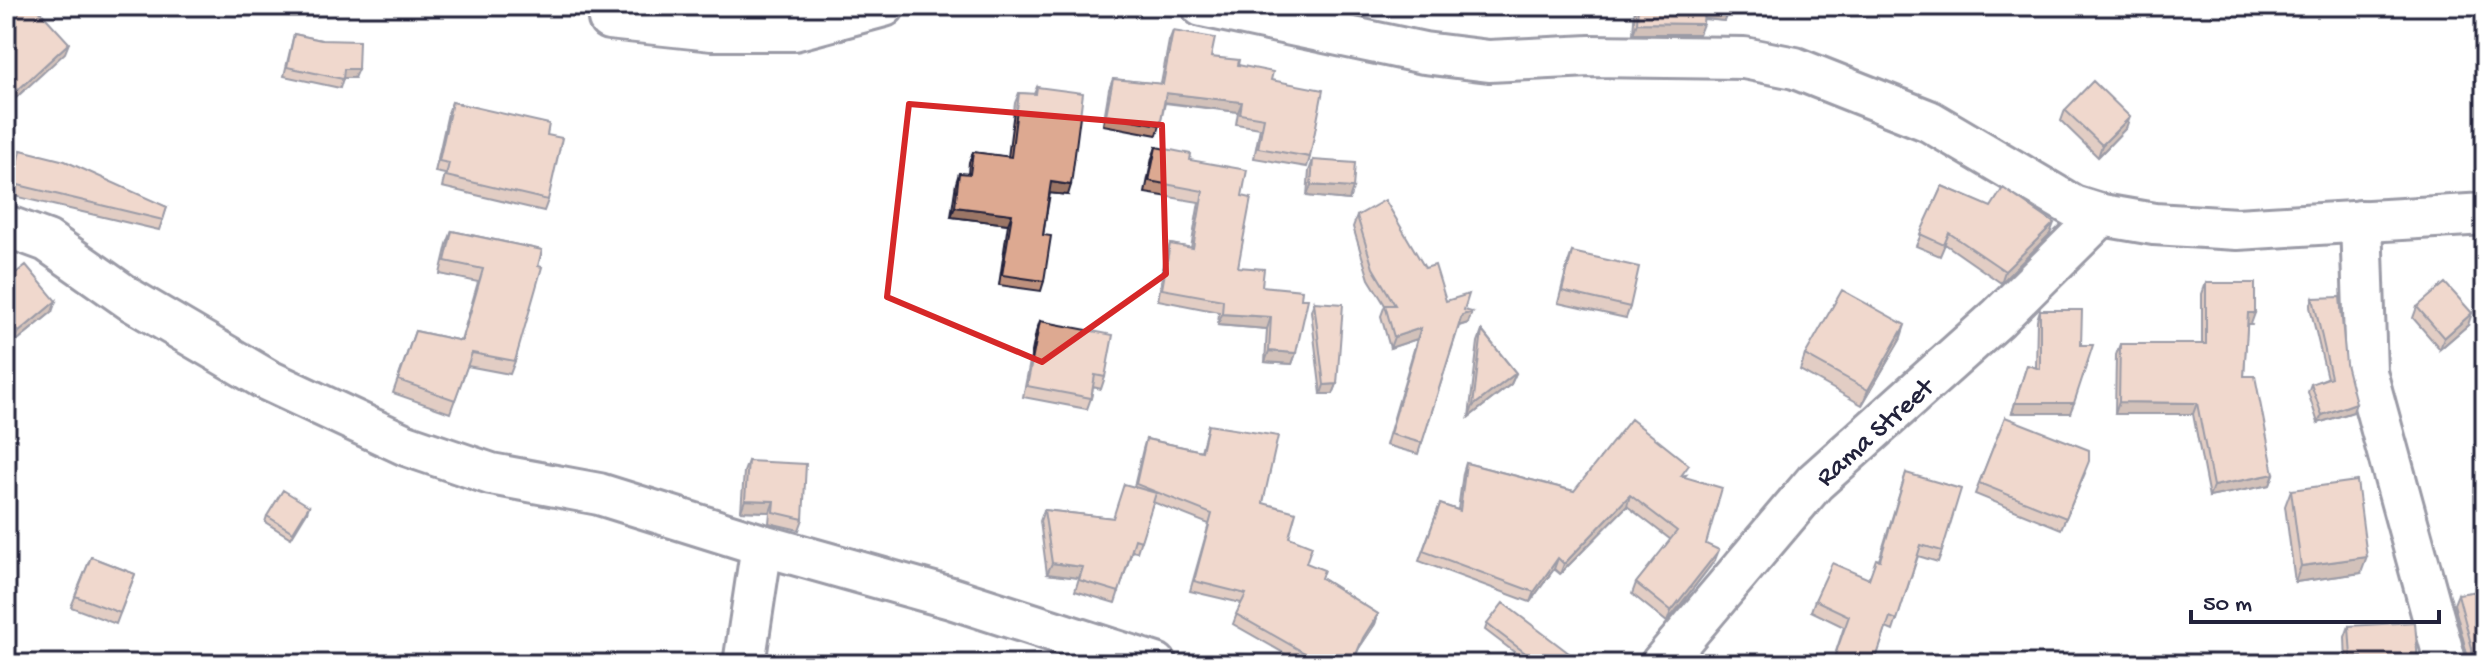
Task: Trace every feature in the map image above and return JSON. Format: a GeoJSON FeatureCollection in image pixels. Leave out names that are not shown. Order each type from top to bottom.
{"type":"FeatureCollection","features":[{"type":"Feature","properties":{"kind":"street"},"geometry":{"type":"LineString","coordinates":[[609,19],[712,30],[794,30],[884,6]]}},
{"type":"Feature","properties":{"kind":"street"},"geometry":{"type":"LineString","coordinates":[[1202,6],[1424,53],[1489,61],[1590,56],[1744,58],[1795,68],[1929,121],[2073,206],[2102,215],[2154,224],[2237,229],[2485,214]]}},
{"type":"Feature","properties":{"kind":"street","name":"Rama Street"},"geometry":{"type":"LineString","coordinates":[[1661,664],[1815,482],[1998,318],[2102,215]]}},
{"type":"Feature","properties":{"kind":"street"},"geometry":{"type":"LineString","coordinates":[[2361,221],[2366,372],[2446,664]]}},
{"type":"Feature","properties":{"kind":"street"},"geometry":{"type":"LineString","coordinates":[[6,226],[47,241],[131,300],[267,380],[406,445],[491,474],[599,494],[762,545],[951,598],[1156,664]]}},
{"type":"Feature","properties":{"kind":"street"},"geometry":{"type":"LineString","coordinates":[[744,664],[762,545]]}},
{"type":"Feature","properties":{"kind":"highlighted area"},"geometry":{"type":"Polygon","coordinates":[[[909,104],[1162,125],[1166,274],[1042,362],[887,297],[909,104]]]}},
{"type":"Feature","properties":{"kind":"building"},"geometry":{"type":"Polygon","coordinates":[[[23,6],[35,6],[69,43],[6,101],[6,46],[13,15],[23,6]]]}},
{"type":"Feature","properties":{"kind":"building"},"geometry":{"type":"Polygon","coordinates":[[[1638,6],[1729,6],[1728,11],[1704,8],[1703,24],[1637,23],[1638,6]]]}},
{"type":"Feature","properties":{"kind":"building"},"geometry":{"type":"Polygon","coordinates":[[[1173,31],[1215,38],[1211,57],[1239,60],[1238,65],[1273,72],[1271,80],[1323,90],[1310,157],[1258,148],[1264,118],[1240,114],[1242,102],[1166,93],[1160,125],[1106,115],[1113,79],[1163,84],[1173,31]]]}},
{"type":"Feature","properties":{"kind":"building"},"geometry":{"type":"Polygon","coordinates":[[[294,34],[321,40],[359,41],[358,69],[344,69],[343,79],[287,67],[294,34]]]}},
{"type":"Feature","properties":{"kind":"building"},"geometry":{"type":"Polygon","coordinates":[[[2093,81],[2130,117],[2102,145],[2065,110],[2093,81]]]}},
{"type":"Feature","properties":{"kind":"building"},"geometry":{"type":"Polygon","coordinates":[[[1037,87],[1083,93],[1071,185],[1051,182],[1043,235],[1051,236],[1044,281],[1002,275],[1012,214],[955,207],[959,173],[970,174],[973,152],[1011,157],[1019,93],[1036,94],[1037,87]]]}},
{"type":"Feature","properties":{"kind":"building"},"geometry":{"type":"Polygon","coordinates":[[[452,102],[549,124],[547,135],[562,138],[548,200],[446,176],[449,163],[439,161],[452,102]]]}},
{"type":"Feature","properties":{"kind":"building"},"geometry":{"type":"Polygon","coordinates":[[[1156,147],[1191,154],[1190,160],[1247,170],[1242,196],[1251,198],[1238,267],[1264,269],[1262,286],[1302,290],[1301,299],[1308,299],[1296,353],[1269,351],[1271,317],[1222,314],[1223,300],[1162,289],[1170,244],[1193,248],[1203,191],[1149,181],[1156,147]]]}},
{"type":"Feature","properties":{"kind":"building"},"geometry":{"type":"Polygon","coordinates":[[[21,150],[65,161],[167,207],[163,220],[14,184],[21,150]]]}},
{"type":"Feature","properties":{"kind":"building"},"geometry":{"type":"Polygon","coordinates":[[[1313,160],[1355,163],[1353,188],[1311,185],[1313,160]]]}},
{"type":"Feature","properties":{"kind":"building"},"geometry":{"type":"Polygon","coordinates":[[[1942,186],[1991,207],[2003,188],[2054,223],[2005,271],[1949,233],[1944,245],[1920,234],[1942,186]]]}},
{"type":"Feature","properties":{"kind":"building"},"geometry":{"type":"Polygon","coordinates":[[[1385,200],[1425,268],[1435,265],[1446,301],[1469,294],[1464,310],[1472,312],[1462,315],[1422,443],[1390,434],[1421,328],[1394,337],[1385,305],[1395,305],[1373,268],[1357,216],[1385,200]]]}},
{"type":"Feature","properties":{"kind":"building"},"geometry":{"type":"Polygon","coordinates":[[[452,231],[542,250],[538,266],[542,267],[515,361],[472,353],[455,400],[398,380],[415,331],[462,341],[483,269],[445,261],[452,231]]]}},
{"type":"Feature","properties":{"kind":"building"},"geometry":{"type":"Polygon","coordinates":[[[1572,252],[1639,267],[1630,307],[1562,291],[1572,252]]]}},
{"type":"Feature","properties":{"kind":"building"},"geometry":{"type":"Polygon","coordinates":[[[26,265],[56,301],[19,332],[13,326],[7,332],[6,281],[26,265]]]}},
{"type":"Feature","properties":{"kind":"building"},"geometry":{"type":"Polygon","coordinates":[[[2206,283],[2255,283],[2255,313],[2248,313],[2244,376],[2255,376],[2274,474],[2213,486],[2197,403],[2119,402],[2120,344],[2206,344],[2206,283]]]}},
{"type":"Feature","properties":{"kind":"building"},"geometry":{"type":"Polygon","coordinates":[[[2445,283],[2472,313],[2444,338],[2417,307],[2445,283]]]}},
{"type":"Feature","properties":{"kind":"building"},"geometry":{"type":"Polygon","coordinates":[[[1842,290],[1905,325],[1868,390],[1805,355],[1842,290]]]}},
{"type":"Feature","properties":{"kind":"building"},"geometry":{"type":"Polygon","coordinates":[[[2340,297],[2346,364],[2356,403],[2322,415],[2311,384],[2331,377],[2313,298],[2340,297]]]}},
{"type":"Feature","properties":{"kind":"building"},"geometry":{"type":"Polygon","coordinates":[[[1314,302],[1343,304],[1337,384],[1324,385],[1314,302]]]}},
{"type":"Feature","properties":{"kind":"building"},"geometry":{"type":"Polygon","coordinates":[[[2040,310],[2082,310],[2081,345],[2093,345],[2074,403],[2015,403],[2027,365],[2040,369],[2040,310]]]}},
{"type":"Feature","properties":{"kind":"building"},"geometry":{"type":"Polygon","coordinates":[[[1040,321],[1113,335],[1105,377],[1095,375],[1091,398],[1027,386],[1040,321]]]}},
{"type":"Feature","properties":{"kind":"building"},"geometry":{"type":"Polygon","coordinates":[[[1482,331],[1516,373],[1473,406],[1482,331]]]}},
{"type":"Feature","properties":{"kind":"building"},"geometry":{"type":"Polygon","coordinates":[[[2005,417],[2089,450],[2089,461],[2066,518],[1979,483],[2005,417]]]}},
{"type":"Feature","properties":{"kind":"building"},"geometry":{"type":"Polygon","coordinates":[[[1631,419],[1689,465],[1681,476],[1722,488],[1706,544],[1719,550],[1671,611],[1636,583],[1677,531],[1630,495],[1564,564],[1558,558],[1534,592],[1423,551],[1440,504],[1460,511],[1466,463],[1574,491],[1631,419]]]}},
{"type":"Feature","properties":{"kind":"building"},"geometry":{"type":"Polygon","coordinates":[[[1208,425],[1278,436],[1263,503],[1296,512],[1289,537],[1312,546],[1306,563],[1324,570],[1321,578],[1378,614],[1352,664],[1307,664],[1310,656],[1236,614],[1246,594],[1194,581],[1212,514],[1136,484],[1146,439],[1202,451],[1208,425]]]}},
{"type":"Feature","properties":{"kind":"building"},"geometry":{"type":"Polygon","coordinates":[[[748,461],[806,464],[803,519],[773,512],[774,501],[745,500],[748,461]]]}},
{"type":"Feature","properties":{"kind":"building"},"geometry":{"type":"Polygon","coordinates":[[[1906,473],[1961,489],[1942,551],[1921,545],[1897,620],[1890,617],[1874,664],[1852,664],[1834,658],[1849,616],[1815,600],[1832,563],[1869,579],[1876,559],[1880,560],[1906,473]]]}},
{"type":"Feature","properties":{"kind":"building"},"geometry":{"type":"Polygon","coordinates":[[[2357,481],[2367,557],[2301,566],[2291,490],[2357,481]]]}},
{"type":"Feature","properties":{"kind":"building"},"geometry":{"type":"Polygon","coordinates":[[[1124,484],[1156,493],[1141,541],[1135,539],[1119,592],[1079,580],[1083,567],[1052,563],[1044,510],[1113,518],[1124,484]]]}},
{"type":"Feature","properties":{"kind":"building"},"geometry":{"type":"Polygon","coordinates":[[[283,490],[309,506],[293,532],[267,516],[283,490]]]}},
{"type":"Feature","properties":{"kind":"building"},"geometry":{"type":"Polygon","coordinates":[[[91,557],[135,574],[120,613],[75,596],[91,557]]]}},
{"type":"Feature","properties":{"kind":"building"},"geometry":{"type":"Polygon","coordinates":[[[2485,590],[2485,664],[2473,664],[2458,594],[2485,590]]]}},
{"type":"Feature","properties":{"kind":"building"},"geometry":{"type":"Polygon","coordinates":[[[1503,603],[1582,663],[1540,664],[1487,624],[1503,603]]]}},
{"type":"Feature","properties":{"kind":"building"},"geometry":{"type":"Polygon","coordinates":[[[2415,622],[2418,664],[2363,664],[2362,657],[2351,657],[2349,626],[2415,622]]]}}]}
